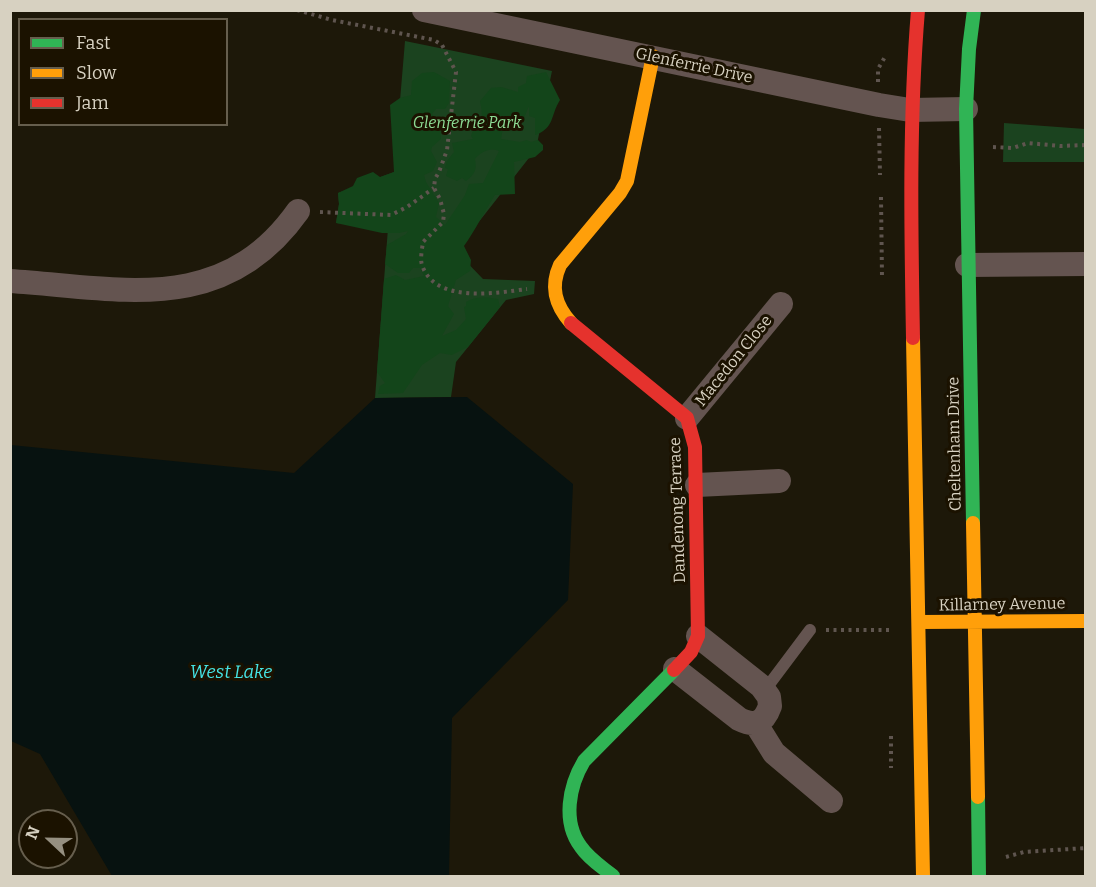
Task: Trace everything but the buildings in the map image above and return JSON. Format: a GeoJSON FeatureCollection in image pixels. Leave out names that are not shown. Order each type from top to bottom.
{"type":"FeatureCollection","features":[{"type":"Feature","properties":{"kind":"main road"},"geometry":{"type":"LineString","coordinates":[[918,10],[910,110],[923,876]]}},
{"type":"Feature","properties":{"kind":"main road","name":"Cheltenham Drive"},"geometry":{"type":"LineString","coordinates":[[974,10],[969,49],[966,109],[979,876]]}},
{"type":"Feature","properties":{"kind":"main road"},"geometry":{"type":"LineString","coordinates":[[554,285],[560,265],[620,193],[627,181],[653,56]]}},
{"type":"Feature","properties":{"kind":"main road","name":"Dandenong Terrace"},"geometry":{"type":"LineString","coordinates":[[554,285],[557,303],[573,325],[687,418],[695,447],[697,485],[698,636]]}},
{"type":"Feature","properties":{"kind":"main road","name":"Killarney Avenue"},"geometry":{"type":"LineString","coordinates":[[919,622],[1086,621]]}},
{"type":"Feature","properties":{"kind":"main road"},"geometry":{"type":"LineString","coordinates":[[613,876],[586,854],[578,844],[570,813],[572,784],[577,770],[584,761],[691,652],[698,636]]}},
{"type":"Feature","properties":{"kind":"street","name":"Glenferrie Drive"},"geometry":{"type":"LineString","coordinates":[[424,10],[516,20],[653,56],[910,110],[966,109]]}},
{"type":"Feature","properties":{"kind":"street"},"geometry":{"type":"LineString","coordinates":[[10,281],[124,291],[167,290],[194,285],[225,275],[255,255],[287,227],[298,211]]}},
{"type":"Feature","properties":{"kind":"street"},"geometry":{"type":"LineString","coordinates":[[967,265],[1086,264]]}},
{"type":"Feature","properties":{"kind":"street","name":"Macedon Close"},"geometry":{"type":"LineString","coordinates":[[687,418],[781,304]]}},
{"type":"Feature","properties":{"kind":"street"},"geometry":{"type":"LineString","coordinates":[[697,485],[779,481]]}},
{"type":"Feature","properties":{"kind":"street"},"geometry":{"type":"LineString","coordinates":[[675,669],[739,719],[756,724],[763,720],[770,706],[765,690],[698,636]]}},
{"type":"Feature","properties":{"kind":"street"},"geometry":{"type":"LineString","coordinates":[[756,724],[774,753],[831,801]]}},
{"type":"Feature","properties":{"kind":"lane"},"geometry":{"type":"LineString","coordinates":[[765,690],[810,630]]}},
{"type":"Feature","properties":{"kind":"path"},"geometry":{"type":"LineString","coordinates":[[297,10],[332,20],[434,40],[442,45],[456,72],[447,150],[435,179],[435,188],[444,214],[443,222],[423,242],[421,263],[427,275],[438,285],[450,291],[485,294],[554,285]]}},
{"type":"Feature","properties":{"kind":"path"},"geometry":{"type":"LineString","coordinates":[[989,147],[1013,148],[1028,142],[1060,146],[1086,145]]}},
{"type":"Feature","properties":{"kind":"path"},"geometry":{"type":"LineString","coordinates":[[298,211],[391,214],[407,207],[435,188]]}},
{"type":"Feature","properties":{"kind":"path"},"geometry":{"type":"LineString","coordinates":[[810,630],[893,630]]}},
{"type":"Feature","properties":{"kind":"path"},"geometry":{"type":"LineString","coordinates":[[1004,858],[1024,852],[1086,848]]}},
{"type":"Feature","properties":{"kind":"green space","name":"Glenferrie Park"},"geometry":{"type":"Polygon","coordinates":[[[405,41],[552,71],[536,149],[456,251],[483,279],[535,281],[534,294],[506,300],[456,362],[451,397],[375,398],[388,228],[336,223],[338,193],[394,172],[405,41]]]}},
{"type":"Feature","properties":{"kind":"green space","name":"Glenferrie Park"},"geometry":{"type":"Polygon","coordinates":[[[434,72],[450,81],[449,103],[445,109],[436,109],[432,114],[439,123],[441,139],[431,151],[437,162],[433,171],[424,175],[439,203],[436,217],[445,225],[465,195],[469,184],[483,183],[499,151],[489,150],[477,156],[475,172],[466,181],[462,178],[457,181],[446,176],[447,161],[454,152],[452,143],[473,139],[471,136],[474,128],[480,123],[482,116],[480,101],[491,88],[501,87],[518,92],[518,87],[526,83],[527,76],[546,72],[560,100],[549,125],[535,135],[535,118],[529,116],[529,106],[524,118],[503,127],[501,139],[520,142],[538,140],[543,145],[543,150],[535,157],[514,162],[515,194],[495,195],[464,246],[471,260],[470,271],[456,280],[448,306],[454,314],[442,336],[456,330],[466,319],[464,307],[470,300],[498,299],[500,307],[468,347],[452,355],[440,353],[422,365],[403,393],[378,394],[380,386],[385,383],[377,372],[384,279],[396,275],[405,280],[424,276],[420,268],[413,268],[409,273],[398,273],[385,264],[387,245],[408,231],[382,233],[336,223],[338,193],[353,186],[357,178],[373,172],[380,177],[394,172],[390,105],[400,98],[411,95],[412,81],[422,73],[434,72]]]}},
{"type":"Feature","properties":{"kind":"green space"},"geometry":{"type":"Polygon","coordinates":[[[1004,123],[1085,129],[1085,162],[1003,162],[1004,123]]]}},
{"type":"Feature","properties":{"kind":"water","name":"West Lake"},"geometry":{"type":"Polygon","coordinates":[[[467,397],[573,484],[568,600],[452,718],[449,876],[112,876],[78,818],[78,809],[72,809],[40,754],[11,741],[11,445],[294,473],[375,398],[467,397]]]}},
{"type":"Feature","properties":{"kind":"traffic: fast"},"geometry":{"type":"LineString","coordinates":[[973,523],[966,109],[969,49],[974,10]]}},
{"type":"Feature","properties":{"kind":"traffic: fast"},"geometry":{"type":"LineString","coordinates":[[613,876],[588,855],[575,837],[571,827],[571,793],[584,761],[674,670]]}},
{"type":"Feature","properties":{"kind":"traffic: fast"},"geometry":{"type":"LineString","coordinates":[[978,797],[979,876]]}},
{"type":"Feature","properties":{"kind":"traffic: slow"},"geometry":{"type":"LineString","coordinates":[[571,323],[561,309],[556,296],[557,273],[560,265],[620,193],[627,181],[653,56]]}},
{"type":"Feature","properties":{"kind":"traffic: slow"},"geometry":{"type":"LineString","coordinates":[[913,338],[923,876]]}},
{"type":"Feature","properties":{"kind":"traffic: slow"},"geometry":{"type":"LineString","coordinates":[[973,523],[978,797]]}},
{"type":"Feature","properties":{"kind":"traffic: slow"},"geometry":{"type":"LineString","coordinates":[[919,622],[1086,621]]}},
{"type":"Feature","properties":{"kind":"traffic: jam"},"geometry":{"type":"LineString","coordinates":[[913,338],[912,133],[918,10]]}},
{"type":"Feature","properties":{"kind":"traffic: jam"},"geometry":{"type":"LineString","coordinates":[[571,323],[687,418],[695,447],[698,636],[691,652],[674,670]]}}]}
